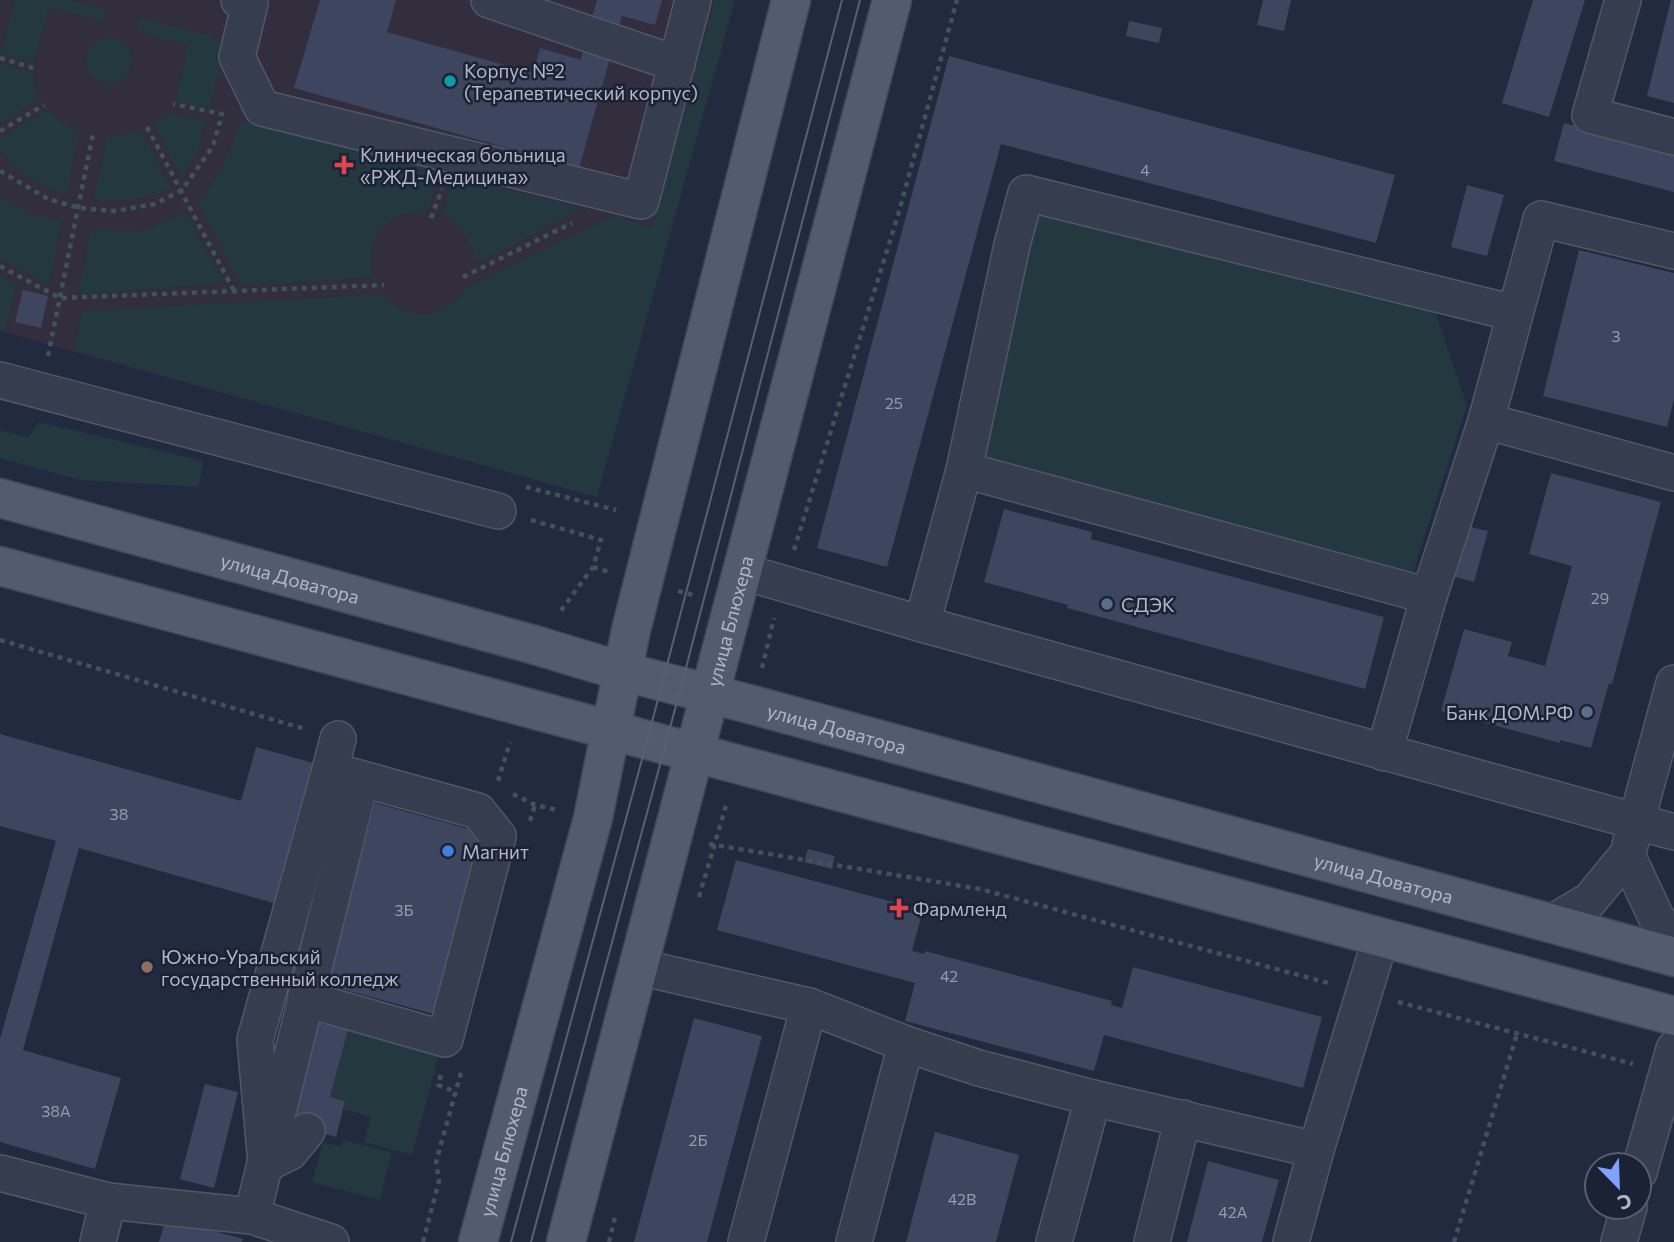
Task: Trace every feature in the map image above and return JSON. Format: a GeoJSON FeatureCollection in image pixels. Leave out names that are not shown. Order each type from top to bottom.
{"type":"FeatureCollection","features":[{"type":"Feature","properties":{"kind":"main road","name":"улица Блюхера"},"geometry":{"type":"LineString","coordinates":[[478,1242],[593,818],[621,671],[791,0]]}},
{"type":"Feature","properties":{"kind":"main road","name":"улица Блюхера"},"geometry":{"type":"LineString","coordinates":[[566,1242],[892,0]]}},
{"type":"Feature","properties":{"kind":"main road","name":"улица Доватора"},"geometry":{"type":"LineString","coordinates":[[0,498],[621,671],[1674,957]]}},
{"type":"Feature","properties":{"kind":"main road"},"geometry":{"type":"LineString","coordinates":[[0,566],[1674,1016]]}},
{"type":"Feature","properties":{"kind":"street"},"geometry":{"type":"LineString","coordinates":[[239,0],[250,3],[237,57],[262,108],[641,201],[693,0]]}},
{"type":"Feature","properties":{"kind":"street"},"geometry":{"type":"LineString","coordinates":[[489,0],[677,64]]}},
{"type":"Feature","properties":{"kind":"street"},"geometry":{"type":"LineString","coordinates":[[1623,0],[1590,115],[1674,137]]}},
{"type":"Feature","properties":{"kind":"street"},"geometry":{"type":"LineString","coordinates":[[922,624],[964,470],[1026,193],[1514,313]]}},
{"type":"Feature","properties":{"kind":"street"},"geometry":{"type":"LineString","coordinates":[[1384,753],[1429,596],[1486,421],[1541,219],[1674,251]]}},
{"type":"Feature","properties":{"kind":"street"},"geometry":{"type":"LineString","coordinates":[[0,380],[498,511]]}},
{"type":"Feature","properties":{"kind":"street"},"geometry":{"type":"LineString","coordinates":[[1486,421],[1674,473]]}},
{"type":"Feature","properties":{"kind":"street"},"geometry":{"type":"LineString","coordinates":[[964,470],[1429,596]]}},
{"type":"Feature","properties":{"kind":"street"},"geometry":{"type":"LineString","coordinates":[[739,589],[922,624],[1674,832]]}},
{"type":"Feature","properties":{"kind":"street"},"geometry":{"type":"LineString","coordinates":[[1550,924],[1590,900],[1627,855],[1674,683]]}},
{"type":"Feature","properties":{"kind":"street"},"geometry":{"type":"LineString","coordinates":[[305,999],[445,1039],[498,836],[478,811],[343,763]]}},
{"type":"Feature","properties":{"kind":"street"},"geometry":{"type":"LineString","coordinates":[[252,1216],[305,999],[343,763]]}},
{"type":"Feature","properties":{"kind":"street"},"geometry":{"type":"LineString","coordinates":[[266,1164],[255,1040],[343,763]]}},
{"type":"Feature","properties":{"kind":"street"},"geometry":{"type":"LineString","coordinates":[[1627,855],[1656,917],[1674,946]]}},
{"type":"Feature","properties":{"kind":"street"},"geometry":{"type":"LineString","coordinates":[[1292,1242],[1316,1150],[1381,937]]}},
{"type":"Feature","properties":{"kind":"street"},"geometry":{"type":"LineString","coordinates":[[639,967],[809,1006],[906,1044],[979,1068],[1093,1098],[1316,1150]]}},
{"type":"Feature","properties":{"kind":"street"},"geometry":{"type":"LineString","coordinates":[[746,1242],[809,1006]]}},
{"type":"Feature","properties":{"kind":"street"},"geometry":{"type":"LineString","coordinates":[[854,1242],[906,1044]]}},
{"type":"Feature","properties":{"kind":"street"},"geometry":{"type":"LineString","coordinates":[[1645,1151],[1671,1060]]}},
{"type":"Feature","properties":{"kind":"street"},"geometry":{"type":"LineString","coordinates":[[1054,1242],[1093,1098]]}},
{"type":"Feature","properties":{"kind":"street"},"geometry":{"type":"LineString","coordinates":[[1152,1242],[1183,1118]]}},
{"type":"Feature","properties":{"kind":"street"},"geometry":{"type":"LineString","coordinates":[[266,1164],[290,1152],[307,1131]]}},
{"type":"Feature","properties":{"kind":"street"},"geometry":{"type":"LineString","coordinates":[[0,1172],[108,1201],[252,1216],[331,1242]]}},
{"type":"Feature","properties":{"kind":"street"},"geometry":{"type":"LineString","coordinates":[[98,1242],[108,1201]]}},
{"type":"Feature","properties":{"kind":"street"},"geometry":{"type":"LineString","coordinates":[[1619,1242],[1625,1221]]}},
{"type":"Feature","properties":{"kind":"path"},"geometry":{"type":"LineString","coordinates":[[0,58],[33,68]]}},
{"type":"Feature","properties":{"kind":"path"},"geometry":{"type":"LineString","coordinates":[[0,171],[48,199],[79,208],[115,211],[155,204],[182,191],[213,146],[222,114],[173,104]]}},
{"type":"Feature","properties":{"kind":"path"},"geometry":{"type":"LineString","coordinates":[[0,131],[44,105]]}},
{"type":"Feature","properties":{"kind":"path"},"geometry":{"type":"LineString","coordinates":[[147,127],[234,291]]}},
{"type":"Feature","properties":{"kind":"path"},"geometry":{"type":"LineString","coordinates":[[40,392],[93,134]]}},
{"type":"Feature","properties":{"kind":"path"},"geometry":{"type":"LineString","coordinates":[[432,218],[444,183]]}},
{"type":"Feature","properties":{"kind":"path"},"geometry":{"type":"LineString","coordinates":[[898,215],[906,218]]}},
{"type":"Feature","properties":{"kind":"path"},"geometry":{"type":"LineString","coordinates":[[0,267],[60,298],[384,285]]}},
{"type":"Feature","properties":{"kind":"path"},"geometry":{"type":"LineString","coordinates":[[498,511],[601,540],[593,567],[553,622]]}},
{"type":"Feature","properties":{"kind":"path"},"geometry":{"type":"LineString","coordinates":[[593,567],[643,581],[739,589],[774,618]]}},
{"type":"Feature","properties":{"kind":"path"},"geometry":{"type":"LineString","coordinates":[[0,640],[343,763]]}},
{"type":"Feature","properties":{"kind":"path"},"geometry":{"type":"LineString","coordinates":[[497,785],[512,733]]}},
{"type":"Feature","properties":{"kind":"path"},"geometry":{"type":"LineString","coordinates":[[506,790],[535,805],[593,818]]}},
{"type":"Feature","properties":{"kind":"path"},"geometry":{"type":"LineString","coordinates":[[673,834],[715,845],[980,890],[1517,1034],[1671,1060]]}},
{"type":"Feature","properties":{"kind":"path"},"geometry":{"type":"LineString","coordinates":[[1454,1242],[1517,1034]]}},
{"type":"Feature","properties":{"kind":"path"},"geometry":{"type":"LineString","coordinates":[[438,1085],[456,1092]]}},
{"type":"Feature","properties":{"kind":"shaded area","name":"Клиническая больница «РЖД-Медицина»"},"geometry":{"type":"Polygon","coordinates":[[[0,0],[735,0],[597,497],[0,331],[0,0]]]}},
{"type":"Feature","properties":{"kind":"shaded area"},"geometry":{"type":"Polygon","coordinates":[[[15,0],[71,0],[106,9],[103,21],[49,7],[34,63],[0,54],[15,0]]]}},
{"type":"Feature","properties":{"kind":"shaded area"},"geometry":{"type":"Polygon","coordinates":[[[715,0],[735,0],[597,497],[74,350],[82,311],[383,294],[406,311],[414,314],[432,313],[449,305],[468,286],[613,216],[651,227],[715,0]]]}},
{"type":"Feature","properties":{"kind":"shaded area"},"geometry":{"type":"Polygon","coordinates":[[[140,18],[210,35],[221,44],[223,56],[209,109],[175,101],[188,45],[137,32],[140,18]]]}},
{"type":"Feature","properties":{"kind":"shaded area"},"geometry":{"type":"Polygon","coordinates":[[[109,37],[125,44],[132,60],[125,76],[109,83],[93,76],[86,60],[93,44],[109,37]]]}},
{"type":"Feature","properties":{"kind":"shaded area"},"geometry":{"type":"Polygon","coordinates":[[[0,64],[33,72],[34,85],[40,98],[0,123],[0,64]]]}},
{"type":"Feature","properties":{"kind":"shaded area"},"geometry":{"type":"Polygon","coordinates":[[[49,109],[62,122],[79,132],[67,193],[29,178],[0,150],[0,139],[49,109]]]}},
{"type":"Feature","properties":{"kind":"shaded area"},"geometry":{"type":"Polygon","coordinates":[[[169,112],[206,122],[198,149],[181,177],[153,124],[169,112]]]}},
{"type":"Feature","properties":{"kind":"shaded area"},"geometry":{"type":"Polygon","coordinates":[[[240,121],[439,172],[428,211],[400,215],[381,228],[372,249],[373,277],[241,286],[198,203],[221,170],[240,121]]]}},
{"type":"Feature","properties":{"kind":"shaded area"},"geometry":{"type":"Polygon","coordinates":[[[140,130],[172,189],[133,199],[93,200],[107,137],[140,130]]]}},
{"type":"Feature","properties":{"kind":"shaded area"},"geometry":{"type":"Polygon","coordinates":[[[454,176],[583,208],[478,263],[465,234],[442,213],[454,176]]]}},
{"type":"Feature","properties":{"kind":"shaded area"},"geometry":{"type":"Polygon","coordinates":[[[1047,186],[1422,273],[1467,405],[1403,604],[967,485],[1047,186]]]}},
{"type":"Feature","properties":{"kind":"shaded area"},"geometry":{"type":"Polygon","coordinates":[[[0,196],[33,215],[62,221],[49,285],[0,258],[0,196]]]}},
{"type":"Feature","properties":{"kind":"shaded area"},"geometry":{"type":"Polygon","coordinates":[[[185,211],[224,283],[78,295],[91,229],[143,231],[185,211]]]}},
{"type":"Feature","properties":{"kind":"shaded area"},"geometry":{"type":"Polygon","coordinates":[[[0,275],[17,285],[5,332],[0,331],[0,275]]]}},
{"type":"Feature","properties":{"kind":"shaded area"},"geometry":{"type":"Polygon","coordinates":[[[39,422],[203,461],[199,487],[80,480],[0,458],[0,430],[28,437],[39,422]]]}},
{"type":"Feature","properties":{"kind":"shaded area"},"geometry":{"type":"Polygon","coordinates":[[[349,1027],[440,1051],[412,1155],[364,1142],[371,1117],[343,1109],[345,1101],[330,1097],[349,1027]]]}},
{"type":"Feature","properties":{"kind":"shaded area"},"geometry":{"type":"Polygon","coordinates":[[[343,1140],[392,1152],[380,1200],[312,1182],[323,1142],[341,1147],[343,1140]]]}},
{"type":"Feature","properties":{"kind":"building","name":"Корпус №2 (Терапевтический корпус)"},"geometry":{"type":"Polygon","coordinates":[[[320,0],[396,0],[387,32],[533,73],[540,48],[581,60],[597,0],[662,0],[655,25],[622,16],[579,168],[294,88],[320,0]]]}},
{"type":"Feature","properties":{"kind":"building"},"geometry":{"type":"Polygon","coordinates":[[[1263,0],[1291,0],[1284,31],[1257,25],[1263,0]]]}},
{"type":"Feature","properties":{"kind":"building"},"geometry":{"type":"Polygon","coordinates":[[[1533,0],[1585,0],[1549,117],[1502,103],[1533,0]]]}},
{"type":"Feature","properties":{"kind":"building"},"geometry":{"type":"Polygon","coordinates":[[[1671,0],[1674,0],[1674,103],[1647,96],[1671,0]]]}},
{"type":"Feature","properties":{"kind":"building"},"geometry":{"type":"Polygon","coordinates":[[[1129,21],[1162,28],[1159,43],[1126,36],[1129,21]]]}},
{"type":"Feature","properties":{"kind":"building"},"geometry":{"type":"Polygon","coordinates":[[[949,56],[1395,175],[1376,243],[1001,144],[887,567],[817,548],[949,56]]]}},
{"type":"Feature","properties":{"kind":"building"},"geometry":{"type":"Polygon","coordinates":[[[1564,123],[1674,152],[1674,192],[1554,161],[1564,123]]]}},
{"type":"Feature","properties":{"kind":"building"},"geometry":{"type":"Polygon","coordinates":[[[1467,185],[1504,195],[1487,256],[1451,247],[1467,185]]]}},
{"type":"Feature","properties":{"kind":"building"},"geometry":{"type":"Polygon","coordinates":[[[1579,250],[1674,273],[1674,399],[1667,427],[1543,396],[1579,250]]]}},
{"type":"Feature","properties":{"kind":"building"},"geometry":{"type":"Polygon","coordinates":[[[23,290],[48,296],[41,328],[15,322],[23,290]]]}},
{"type":"Feature","properties":{"kind":"building"},"geometry":{"type":"Polygon","coordinates":[[[1551,473],[1661,502],[1612,684],[1609,683],[1591,748],[1560,740],[1560,743],[1441,711],[1464,629],[1512,642],[1508,656],[1545,666],[1572,566],[1529,554],[1551,473]]]}},
{"type":"Feature","properties":{"kind":"building"},"geometry":{"type":"Polygon","coordinates":[[[1004,509],[1092,532],[1091,539],[1384,617],[1365,689],[1067,608],[1068,605],[984,582],[1004,509]]]}},
{"type":"Feature","properties":{"kind":"building"},"geometry":{"type":"Polygon","coordinates":[[[1466,526],[1488,531],[1474,582],[1452,576],[1466,526]]]}},
{"type":"Feature","properties":{"kind":"building"},"geometry":{"type":"Polygon","coordinates":[[[0,734],[241,801],[256,747],[324,766],[284,906],[79,848],[23,1050],[121,1078],[95,1169],[0,1142],[0,1039],[56,841],[0,826],[0,734]]]}},
{"type":"Feature","properties":{"kind":"building"},"geometry":{"type":"Polygon","coordinates":[[[375,803],[483,833],[434,1014],[326,985],[375,803]]]}},
{"type":"Feature","properties":{"kind":"building"},"geometry":{"type":"Polygon","coordinates":[[[808,849],[835,856],[832,869],[804,862],[808,849]]]}},
{"type":"Feature","properties":{"kind":"building"},"geometry":{"type":"Polygon","coordinates":[[[736,860],[923,910],[912,951],[924,954],[925,951],[1112,1001],[1111,1005],[1122,1008],[1133,967],[1322,1017],[1303,1088],[1104,1035],[1094,1071],[905,1021],[915,983],[717,930],[736,860]]]}},
{"type":"Feature","properties":{"kind":"building"},"geometry":{"type":"Polygon","coordinates":[[[694,1018],[762,1036],[707,1242],[634,1242],[694,1018]]]}},
{"type":"Feature","properties":{"kind":"building"},"geometry":{"type":"Polygon","coordinates":[[[319,1023],[348,1030],[330,1097],[345,1101],[336,1137],[291,1125],[319,1023]]]}},
{"type":"Feature","properties":{"kind":"building"},"geometry":{"type":"Polygon","coordinates":[[[205,1084],[238,1092],[214,1188],[180,1179],[205,1084]]]}},
{"type":"Feature","properties":{"kind":"building"},"geometry":{"type":"Polygon","coordinates":[[[935,1132],[1019,1155],[996,1242],[906,1242],[935,1132]]]}},
{"type":"Feature","properties":{"kind":"building"},"geometry":{"type":"Polygon","coordinates":[[[1208,1161],[1279,1180],[1262,1242],[1187,1242],[1208,1161]]]}},
{"type":"Feature","properties":{"kind":"building"},"geometry":{"type":"Polygon","coordinates":[[[166,1218],[243,1239],[242,1242],[159,1242],[166,1218]]]}},
{"type":"Feature","properties":{"kind":"tram line"},"geometry":{"type":"LineString","coordinates":[[511,1242],[647,741],[842,0]]}},
{"type":"Feature","properties":{"kind":"tram line"},"geometry":{"type":"LineString","coordinates":[[531,1242],[681,687],[860,0]]}},
{"type":"Feature","properties":{"kind":"place","name":"Корпус №2 (Терапевтический корпус)"},"geometry":{"type":"Point","coordinates":[450,81]}},
{"type":"Feature","properties":{"kind":"place","name":"Клиническая больница «РЖД-Медицина»"},"geometry":{"type":"Point","coordinates":[344,165]}},
{"type":"Feature","properties":{"kind":"place","name":"СДЭК"},"geometry":{"type":"Point","coordinates":[1107,604]}},
{"type":"Feature","properties":{"kind":"place","name":"Банк ДОМ.РФ"},"geometry":{"type":"Point","coordinates":[1587,712]}},
{"type":"Feature","properties":{"kind":"place","name":"Магнит"},"geometry":{"type":"Point","coordinates":[448,851]}},
{"type":"Feature","properties":{"kind":"place","name":"Фармленд"},"geometry":{"type":"Point","coordinates":[899,908]}},
{"type":"Feature","properties":{"kind":"place","name":"Южно-Уральский государственный колледж"},"geometry":{"type":"Point","coordinates":[147,967]}}]}
